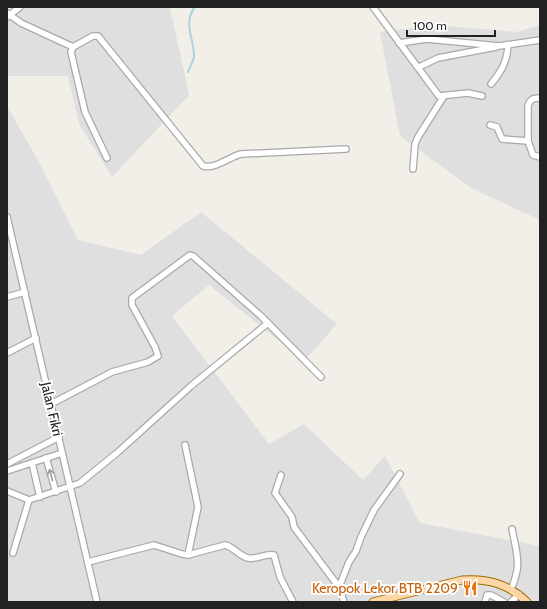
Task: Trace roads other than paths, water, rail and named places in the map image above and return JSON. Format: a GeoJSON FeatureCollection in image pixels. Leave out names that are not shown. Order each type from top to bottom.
{"type":"FeatureCollection","features":[{"type":"Feature","properties":{"kind":"main road"},"geometry":{"type":"LineString","coordinates":[[373,602],[462,580],[490,580],[511,589],[527,602]]}},
{"type":"Feature","properties":{"kind":"street"},"geometry":{"type":"LineString","coordinates":[[20,7],[8,15],[21,23],[73,47]]}},
{"type":"Feature","properties":{"kind":"street"},"geometry":{"type":"LineString","coordinates":[[373,7],[419,67],[439,96],[468,94],[482,96]]}},
{"type":"Feature","properties":{"kind":"street"},"geometry":{"type":"LineString","coordinates":[[107,158],[85,112],[71,52],[73,47],[93,36],[98,36],[101,38],[203,166],[208,167],[217,165],[230,157],[241,154],[346,149]]}},
{"type":"Feature","properties":{"kind":"street"},"geometry":{"type":"LineString","coordinates":[[400,43],[427,39],[508,46],[540,40]]}},
{"type":"Feature","properties":{"kind":"street"},"geometry":{"type":"LineString","coordinates":[[419,67],[438,58],[499,46]]}},
{"type":"Feature","properties":{"kind":"street"},"geometry":{"type":"LineString","coordinates":[[491,84],[503,69],[507,58],[508,46]]}},
{"type":"Feature","properties":{"kind":"street"},"geometry":{"type":"LineString","coordinates":[[413,169],[418,137],[444,96]]}},
{"type":"Feature","properties":{"kind":"street"},"geometry":{"type":"LineString","coordinates":[[540,98],[533,98],[529,101],[528,141],[533,155],[540,157]]}},
{"type":"Feature","properties":{"kind":"street"},"geometry":{"type":"LineString","coordinates":[[490,125],[497,127],[502,139],[528,141]]}},
{"type":"Feature","properties":{"kind":"street","name":"Jalan Fikri"},"geometry":{"type":"LineString","coordinates":[[7,217],[97,602]]}},
{"type":"Feature","properties":{"kind":"street"},"geometry":{"type":"LineString","coordinates":[[51,404],[112,372],[148,362],[158,356],[155,346],[132,305],[132,298],[190,255],[193,256],[268,323],[321,377]]}},
{"type":"Feature","properties":{"kind":"street"},"geometry":{"type":"LineString","coordinates":[[7,298],[25,292]]}},
{"type":"Feature","properties":{"kind":"street"},"geometry":{"type":"LineString","coordinates":[[7,491],[29,500],[70,488],[80,483],[118,452],[191,386],[268,323]]}},
{"type":"Feature","properties":{"kind":"street"},"geometry":{"type":"LineString","coordinates":[[7,353],[36,338]]}},
{"type":"Feature","properties":{"kind":"street"},"geometry":{"type":"LineString","coordinates":[[7,464],[59,437]]}},
{"type":"Feature","properties":{"kind":"street"},"geometry":{"type":"LineString","coordinates":[[185,445],[198,507],[188,555]]}},
{"type":"Feature","properties":{"kind":"street"},"geometry":{"type":"LineString","coordinates":[[7,471],[62,453]]}},
{"type":"Feature","properties":{"kind":"street"},"geometry":{"type":"LineString","coordinates":[[46,458],[56,492]]}},
{"type":"Feature","properties":{"kind":"street"},"geometry":{"type":"LineString","coordinates":[[32,463],[40,497]]}},
{"type":"Feature","properties":{"kind":"street"},"geometry":{"type":"LineString","coordinates":[[339,587],[349,562],[356,552],[361,537],[374,510],[400,474]]}},
{"type":"Feature","properties":{"kind":"street"},"geometry":{"type":"LineString","coordinates":[[281,475],[275,493],[292,517],[294,527],[339,587],[344,602]]}},
{"type":"Feature","properties":{"kind":"street"},"geometry":{"type":"LineString","coordinates":[[13,553],[29,500]]}},
{"type":"Feature","properties":{"kind":"street"},"geometry":{"type":"LineString","coordinates":[[511,589],[519,566],[512,530]]}},
{"type":"Feature","properties":{"kind":"street"},"geometry":{"type":"LineString","coordinates":[[88,562],[154,544],[188,555],[225,545],[230,546],[244,557],[250,559],[274,555],[280,577],[293,602]]}},
{"type":"Feature","properties":{"kind":"street"},"geometry":{"type":"LineString","coordinates":[[510,602],[519,594]]}},
{"type":"Feature","properties":{"kind":"street"},"geometry":{"type":"LineString","coordinates":[[485,602],[487,595],[491,595],[504,602]]}},
{"type":"Feature","properties":{"kind":"waterway"},"geometry":{"type":"LineString","coordinates":[[188,72],[194,57],[189,26],[191,13],[195,7]]}},
{"type":"Feature","properties":{"kind":"waterway"},"geometry":{"type":"LineString","coordinates":[[234,7],[242,7]]}},
{"type":"Feature","properties":{"kind":"place","name":"Keropok Lekor BTB 2209"},"geometry":{"type":"Point","coordinates":[470,588]}}]}
